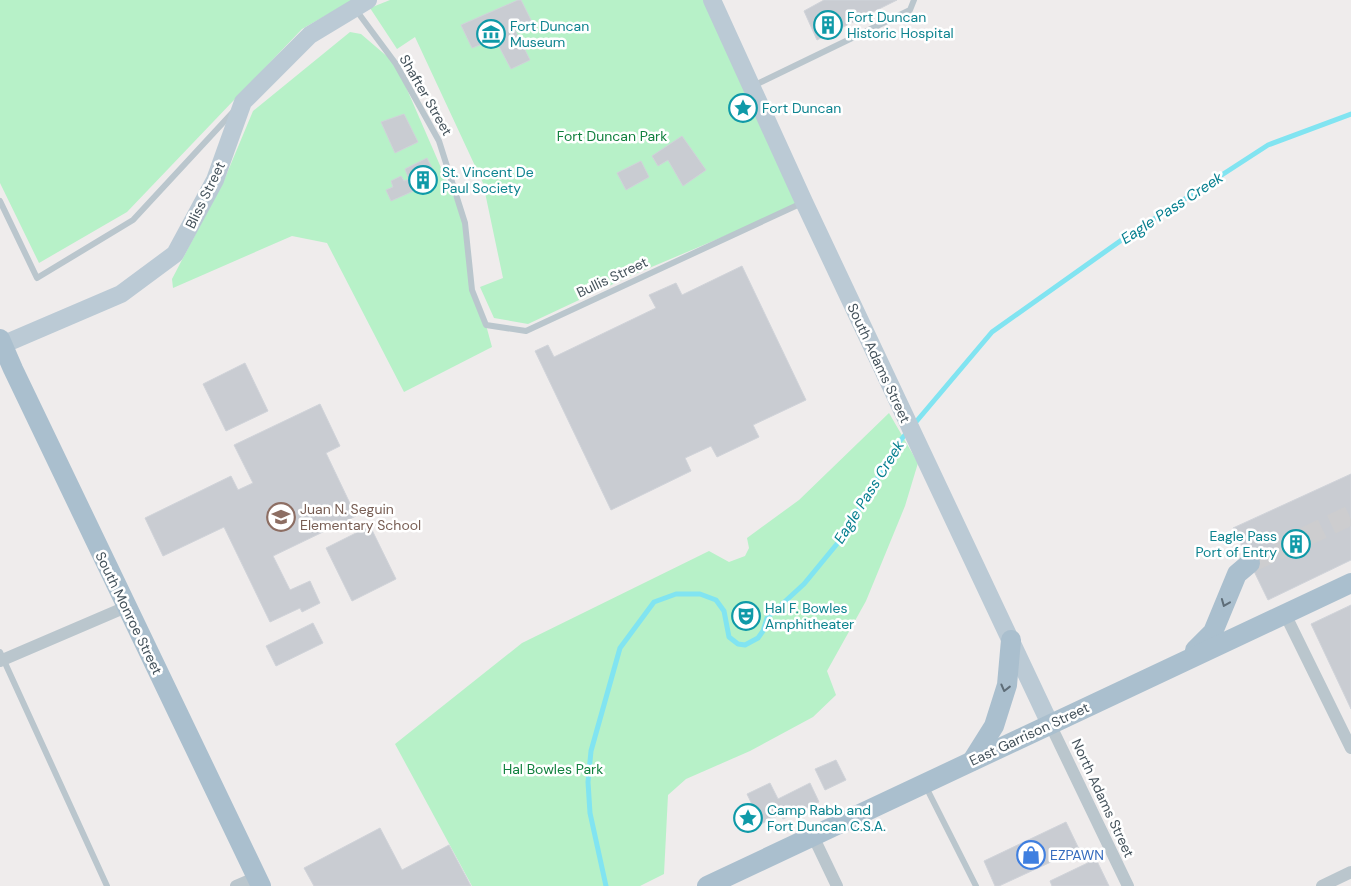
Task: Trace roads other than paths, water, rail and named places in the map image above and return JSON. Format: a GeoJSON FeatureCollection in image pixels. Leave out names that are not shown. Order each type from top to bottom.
{"type":"FeatureCollection","features":[{"type":"Feature","properties":{"kind":"main road","name":"South Monroe Street"},"geometry":{"type":"LineString","coordinates":[[1,343],[126,608],[259,881]]}},
{"type":"Feature","properties":{"kind":"main road"},"geometry":{"type":"LineString","coordinates":[[1184,660],[1213,632],[1237,574],[1250,563]]}},
{"type":"Feature","properties":{"kind":"main road","name":"East Garrison Street"},"geometry":{"type":"LineString","coordinates":[[707,886],[1351,583]]}},
{"type":"Feature","properties":{"kind":"main road"},"geometry":{"type":"LineString","coordinates":[[972,761],[994,726],[1007,685],[1011,640]]}},
{"type":"Feature","properties":{"kind":"street","name":"South Adams Street"},"geometry":{"type":"LineString","coordinates":[[712,0],[804,202],[1050,724]]}},
{"type":"Feature","properties":{"kind":"street","name":"Bliss Street"},"geometry":{"type":"LineString","coordinates":[[1,343],[121,294],[175,254],[215,180],[243,102],[310,35],[361,4]]}},
{"type":"Feature","properties":{"kind":"street"},"geometry":{"type":"LineString","coordinates":[[1,658],[126,608]]}},
{"type":"Feature","properties":{"kind":"street"},"geometry":{"type":"LineString","coordinates":[[1286,614],[1351,748]]}},
{"type":"Feature","properties":{"kind":"street","name":"North Adams Street"},"geometry":{"type":"LineString","coordinates":[[1050,724],[1128,886]]}},
{"type":"Feature","properties":{"kind":"street"},"geometry":{"type":"LineString","coordinates":[[813,836],[836,886]]}},
{"type":"Feature","properties":{"kind":"street"},"geometry":{"type":"LineString","coordinates":[[1322,886],[1351,872]]}},
{"type":"Feature","properties":{"kind":"street"},"geometry":{"type":"LineString","coordinates":[[236,886],[259,881]]}},
{"type":"Feature","properties":{"kind":"lane"},"geometry":{"type":"LineString","coordinates":[[752,87],[910,10],[914,0]]}},
{"type":"Feature","properties":{"kind":"lane","name":"Shafter Street"},"geometry":{"type":"LineString","coordinates":[[361,4],[439,141],[464,223],[469,263]]}},
{"type":"Feature","properties":{"kind":"lane"},"geometry":{"type":"LineString","coordinates":[[0,202],[37,278],[134,220],[243,102]]}},
{"type":"Feature","properties":{"kind":"lane","name":"Bullis Street"},"geometry":{"type":"LineString","coordinates":[[469,263],[472,290],[486,326],[526,331],[804,202]]}},
{"type":"Feature","properties":{"kind":"lane"},"geometry":{"type":"LineString","coordinates":[[1,658],[108,886]]}},
{"type":"Feature","properties":{"kind":"lane"},"geometry":{"type":"LineString","coordinates":[[924,784],[976,886]]}},
{"type":"Feature","properties":{"kind":"waterway","name":"Eagle Pass Creek"},"geometry":{"type":"LineString","coordinates":[[606,886],[590,813],[588,782],[591,751],[620,648],[654,602],[676,594],[700,594],[716,600],[724,611],[729,637],[738,644],[745,645],[758,638],[763,631],[767,618],[804,584],[841,539],[899,442],[992,332],[1123,239],[1268,145],[1351,114]]}},
{"type":"Feature","properties":{"kind":"tunnel"},"geometry":{"type":"LineString","coordinates":[[1250,563],[1351,515]]}},
{"type":"Feature","properties":{"kind":"place","name":"Fort Duncan Historic Hospital"},"geometry":{"type":"Point","coordinates":[828,25]}},
{"type":"Feature","properties":{"kind":"place","name":"Fort Duncan Museum"},"geometry":{"type":"Point","coordinates":[491,34]}},
{"type":"Feature","properties":{"kind":"place","name":"Fort Duncan"},"geometry":{"type":"Point","coordinates":[743,108]}},
{"type":"Feature","properties":{"kind":"place","name":"St. Vincent De Paul Society"},"geometry":{"type":"Point","coordinates":[423,180]}},
{"type":"Feature","properties":{"kind":"place","name":"Juan N. Seguin Elementary School"},"geometry":{"type":"Point","coordinates":[281,517]}},
{"type":"Feature","properties":{"kind":"place","name":"Eagle Pass Port of Entry"},"geometry":{"type":"Point","coordinates":[1296,544]}},
{"type":"Feature","properties":{"kind":"place","name":"Hal F. Bowles Amphitheater"},"geometry":{"type":"Point","coordinates":[746,616]}},
{"type":"Feature","properties":{"kind":"place","name":"Camp Rabb and Fort Duncan C.S.A."},"geometry":{"type":"Point","coordinates":[748,818]}},
{"type":"Feature","properties":{"kind":"place","name":"EZPAWN"},"geometry":{"type":"Point","coordinates":[1031,855]}},
{"type":"Feature","properties":{"kind":"park label","name":"Fort Duncan Park"},"geometry":{"type":"Point","coordinates":[612,136]}},
{"type":"Feature","properties":{"kind":"park label","name":"Hal Bowles Park"},"geometry":{"type":"Point","coordinates":[553,769]}}]}
